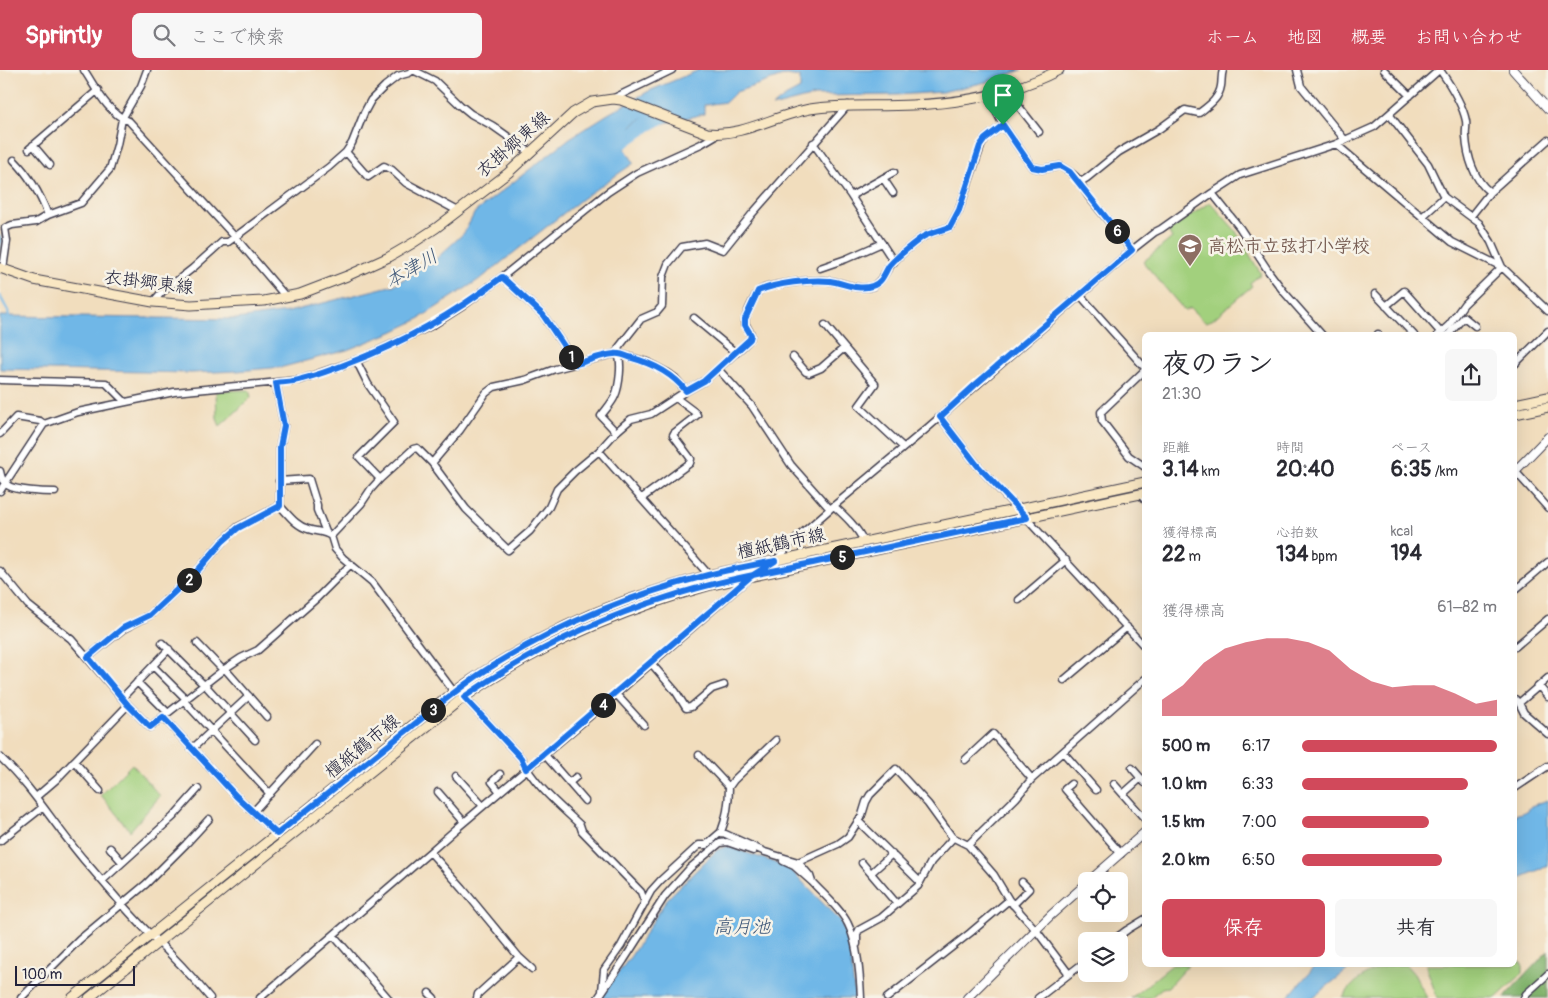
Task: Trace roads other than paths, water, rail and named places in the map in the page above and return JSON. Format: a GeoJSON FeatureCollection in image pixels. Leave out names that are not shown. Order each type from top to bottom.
{"type":"FeatureCollection","features":[{"type":"Feature","properties":{"kind":"main road"},"geometry":{"type":"LineString","coordinates":[[617,99],[707,133],[718,134],[754,127],[791,113],[834,106],[912,105],[948,102],[986,95],[1034,81],[1059,70]]}},
{"type":"Feature","properties":{"kind":"main road","name":"衣掛郷東線"},"geometry":{"type":"LineString","coordinates":[[1,269],[34,280],[154,302],[191,305],[264,301],[300,294],[340,279],[389,257],[413,243],[508,172],[573,113],[592,102],[617,99]]}},
{"type":"Feature","properties":{"kind":"main road"},"geometry":{"type":"LineString","coordinates":[[1517,404],[1548,397]]}},
{"type":"Feature","properties":{"kind":"main road"},"geometry":{"type":"LineString","coordinates":[[1517,414],[1548,407]]}},
{"type":"Feature","properties":{"kind":"main road","name":"檀紙鶴市線"},"geometry":{"type":"LineString","coordinates":[[72,998],[454,692],[485,670],[523,648],[576,622],[624,601],[709,574],[1142,483]]}},
{"type":"Feature","properties":{"kind":"main road","name":"檀紙鶴市線"},"geometry":{"type":"LineString","coordinates":[[89,998],[464,697],[490,679],[582,630],[668,597],[711,585],[1027,518],[1142,496]]}},
{"type":"Feature","properties":{"kind":"street"},"geometry":{"type":"LineString","coordinates":[[84,70],[114,113],[122,119],[129,121],[235,237],[286,297]]}},
{"type":"Feature","properties":{"kind":"street"},"geometry":{"type":"LineString","coordinates":[[1,269],[7,241],[4,228],[36,222],[48,215],[81,204],[110,169],[122,119],[141,86],[147,70]]}},
{"type":"Feature","properties":{"kind":"street"},"geometry":{"type":"LineString","coordinates":[[154,302],[161,293],[222,242],[228,242],[235,237],[329,167],[346,152],[352,143],[371,100],[398,76],[413,70],[435,81],[472,114],[493,126],[531,153]]}},
{"type":"Feature","properties":{"kind":"street"},"geometry":{"type":"LineString","coordinates":[[617,99],[672,70]]}},
{"type":"Feature","properties":{"kind":"street"},"geometry":{"type":"LineString","coordinates":[[1079,183],[1120,152],[1185,110],[1198,114],[1212,104],[1221,87],[1223,70]]}},
{"type":"Feature","properties":{"kind":"street"},"geometry":{"type":"LineString","coordinates":[[1297,70],[1301,86],[1345,140]]}},
{"type":"Feature","properties":{"kind":"street"},"geometry":{"type":"LineString","coordinates":[[1384,70],[1410,96]]}},
{"type":"Feature","properties":{"kind":"street"},"geometry":{"type":"LineString","coordinates":[[260,998],[750,577],[775,561],[832,507],[940,417],[1132,250],[1212,193],[1240,175],[1336,144],[1374,126],[1440,70],[1453,90],[1466,121],[1468,154],[1478,178],[1484,188],[1490,192]]}},
{"type":"Feature","properties":{"kind":"street"},"geometry":{"type":"LineString","coordinates":[[1513,70],[1548,109]]}},
{"type":"Feature","properties":{"kind":"street"},"geometry":{"type":"LineString","coordinates":[[50,165],[31,147],[98,90]]}},
{"type":"Feature","properties":{"kind":"street"},"geometry":{"type":"LineString","coordinates":[[1006,90],[1039,132]]}},
{"type":"Feature","properties":{"kind":"street"},"geometry":{"type":"LineString","coordinates":[[986,95],[1003,125],[1032,167],[1042,169],[1060,166],[1070,172],[1132,250]]}},
{"type":"Feature","properties":{"kind":"street"},"geometry":{"type":"LineString","coordinates":[[616,432],[601,416],[616,394],[620,366],[620,357],[617,353],[619,347],[641,318],[657,312],[662,306],[662,276],[668,264],[682,247],[705,243],[723,250],[813,143],[848,105]]}},
{"type":"Feature","properties":{"kind":"street"},"geometry":{"type":"LineString","coordinates":[[1389,114],[1428,164],[1444,197],[1479,223],[1491,242],[1502,267]]}},
{"type":"Feature","properties":{"kind":"street"},"geometry":{"type":"LineString","coordinates":[[328,534],[361,504],[380,479],[413,449],[417,448],[432,463],[466,510],[508,550],[530,531],[549,507],[557,489],[599,451],[616,432],[631,419],[651,414],[704,381],[750,339],[751,335],[745,325],[745,319],[758,291],[785,284],[821,281],[870,287],[878,283],[890,266],[921,238],[950,227],[959,210],[980,146],[985,139],[1003,125]]}},
{"type":"Feature","properties":{"kind":"street"},"geometry":{"type":"LineString","coordinates":[[0,434],[16,417],[49,424],[78,412],[174,392],[300,380],[356,360],[433,325],[463,306],[502,277],[608,192],[637,173],[718,134]]}},
{"type":"Feature","properties":{"kind":"street"},"geometry":{"type":"LineString","coordinates":[[1471,216],[1490,192],[1548,140]]}},
{"type":"Feature","properties":{"kind":"street"},"geometry":{"type":"LineString","coordinates":[[813,143],[851,196],[894,262]]}},
{"type":"Feature","properties":{"kind":"street"},"geometry":{"type":"LineString","coordinates":[[1336,144],[1452,242],[1502,267],[1548,312]]}},
{"type":"Feature","properties":{"kind":"street"},"geometry":{"type":"LineString","coordinates":[[346,152],[368,177],[384,166],[392,170],[406,183],[458,211]]}},
{"type":"Feature","properties":{"kind":"street"},"geometry":{"type":"LineString","coordinates":[[14,160],[31,181],[48,215]]}},
{"type":"Feature","properties":{"kind":"street"},"geometry":{"type":"LineString","coordinates":[[851,196],[894,172]]}},
{"type":"Feature","properties":{"kind":"street"},"geometry":{"type":"LineString","coordinates":[[884,178],[893,193]]}},
{"type":"Feature","properties":{"kind":"street"},"geometry":{"type":"LineString","coordinates":[[1212,193],[1240,228],[1284,292],[1318,332]]}},
{"type":"Feature","properties":{"kind":"street"},"geometry":{"type":"LineString","coordinates":[[1422,217],[1444,197]]}},
{"type":"Feature","properties":{"kind":"street"},"geometry":{"type":"LineString","coordinates":[[820,268],[882,243]]}},
{"type":"Feature","properties":{"kind":"street"},"geometry":{"type":"LineString","coordinates":[[1442,332],[1464,304],[1502,267]]}},
{"type":"Feature","properties":{"kind":"street"},"geometry":{"type":"LineString","coordinates":[[502,277],[543,315],[576,364]]}},
{"type":"Feature","properties":{"kind":"street"},"geometry":{"type":"LineString","coordinates":[[1386,306],[1404,290],[1438,332]]}},
{"type":"Feature","properties":{"kind":"street"},"geometry":{"type":"LineString","coordinates":[[1374,294],[1411,332]]}},
{"type":"Feature","properties":{"kind":"street"},"geometry":{"type":"LineString","coordinates":[[1080,295],[1142,366]]}},
{"type":"Feature","properties":{"kind":"street"},"geometry":{"type":"LineString","coordinates":[[1451,332],[1464,317],[1475,326]]}},
{"type":"Feature","properties":{"kind":"street"},"geometry":{"type":"LineString","coordinates":[[694,318],[736,353]]}},
{"type":"Feature","properties":{"kind":"street"},"geometry":{"type":"LineString","coordinates":[[825,325],[875,384],[859,406],[903,448]]}},
{"type":"Feature","properties":{"kind":"street"},"geometry":{"type":"LineString","coordinates":[[1517,362],[1548,331]]}},
{"type":"Feature","properties":{"kind":"street"},"geometry":{"type":"LineString","coordinates":[[793,357],[806,372],[810,373],[821,368],[844,348]]}},
{"type":"Feature","properties":{"kind":"street"},"geometry":{"type":"LineString","coordinates":[[432,463],[445,449],[486,393],[494,387],[525,380],[555,369],[617,353],[647,362],[668,373],[686,391]]}},
{"type":"Feature","properties":{"kind":"street"},"geometry":{"type":"LineString","coordinates":[[356,360],[368,384],[394,422],[359,457],[380,479]]}},
{"type":"Feature","properties":{"kind":"street"},"geometry":{"type":"LineString","coordinates":[[718,369],[752,406],[791,465],[852,525],[864,542]]}},
{"type":"Feature","properties":{"kind":"street"},"geometry":{"type":"LineString","coordinates":[[1142,372],[1101,412],[1102,421],[1129,456],[1142,466]]}},
{"type":"Feature","properties":{"kind":"street"},"geometry":{"type":"LineString","coordinates":[[0,380],[106,383],[124,401]]}},
{"type":"Feature","properties":{"kind":"street"},"geometry":{"type":"LineString","coordinates":[[276,383],[284,426],[280,447],[280,506],[300,526],[308,530],[328,534]]}},
{"type":"Feature","properties":{"kind":"street"},"geometry":{"type":"LineString","coordinates":[[642,498],[690,463],[691,459],[688,454],[673,435],[697,416],[696,413],[676,398]]}},
{"type":"Feature","properties":{"kind":"street"},"geometry":{"type":"LineString","coordinates":[[940,417],[977,465],[1142,644]]}},
{"type":"Feature","properties":{"kind":"street"},"geometry":{"type":"LineString","coordinates":[[0,491],[44,424]]}},
{"type":"Feature","properties":{"kind":"street"},"geometry":{"type":"LineString","coordinates":[[1517,469],[1548,437]]}},
{"type":"Feature","properties":{"kind":"street"},"geometry":{"type":"LineString","coordinates":[[599,451],[709,574]]}},
{"type":"Feature","properties":{"kind":"street"},"geometry":{"type":"LineString","coordinates":[[0,471],[5,484],[8,486],[40,492],[54,492]]}},
{"type":"Feature","properties":{"kind":"street"},"geometry":{"type":"LineString","coordinates":[[1517,473],[1548,508]]}},
{"type":"Feature","properties":{"kind":"street"},"geometry":{"type":"LineString","coordinates":[[279,481],[309,479],[317,510],[334,549],[342,558],[372,582],[454,692]]}},
{"type":"Feature","properties":{"kind":"street"},"geometry":{"type":"LineString","coordinates":[[88,657],[123,628],[150,615],[199,569],[222,542],[238,528],[280,506]]}},
{"type":"Feature","properties":{"kind":"street"},"geometry":{"type":"LineString","coordinates":[[1019,600],[1066,560]]}},
{"type":"Feature","properties":{"kind":"street"},"geometry":{"type":"LineString","coordinates":[[1517,588],[1548,562]]}},
{"type":"Feature","properties":{"kind":"street"},"geometry":{"type":"LineString","coordinates":[[0,571],[28,605],[71,640],[88,657],[128,705],[150,727],[224,669],[258,650],[351,564]]}},
{"type":"Feature","properties":{"kind":"street"},"geometry":{"type":"LineString","coordinates":[[1517,645],[1548,619]]}},
{"type":"Feature","properties":{"kind":"street"},"geometry":{"type":"LineString","coordinates":[[1064,680],[1127,627]]}},
{"type":"Feature","properties":{"kind":"street"},"geometry":{"type":"LineString","coordinates":[[162,643],[255,740]]}},
{"type":"Feature","properties":{"kind":"street"},"geometry":{"type":"LineString","coordinates":[[197,643],[224,669],[267,717]]}},
{"type":"Feature","properties":{"kind":"street"},"geometry":{"type":"LineString","coordinates":[[122,698],[169,649]]}},
{"type":"Feature","properties":{"kind":"street"},"geometry":{"type":"LineString","coordinates":[[651,663],[676,692],[686,708],[712,689],[724,685]]}},
{"type":"Feature","properties":{"kind":"street"},"geometry":{"type":"LineString","coordinates":[[153,666],[270,794]]}},
{"type":"Feature","properties":{"kind":"street"},"geometry":{"type":"LineString","coordinates":[[1548,678],[1517,701],[1524,713],[1548,734]]}},
{"type":"Feature","properties":{"kind":"street"},"geometry":{"type":"LineString","coordinates":[[137,682],[236,796],[277,834]]}},
{"type":"Feature","properties":{"kind":"street"},"geometry":{"type":"LineString","coordinates":[[968,845],[1016,798],[1032,779],[1142,682]]}},
{"type":"Feature","properties":{"kind":"street"},"geometry":{"type":"LineString","coordinates":[[1539,686],[1548,697]]}},
{"type":"Feature","properties":{"kind":"street"},"geometry":{"type":"LineString","coordinates":[[616,694],[644,725]]}},
{"type":"Feature","properties":{"kind":"street"},"geometry":{"type":"LineString","coordinates":[[193,748],[249,696]]}},
{"type":"Feature","properties":{"kind":"street"},"geometry":{"type":"LineString","coordinates":[[464,697],[521,758],[526,769],[549,795],[580,825],[582,831],[641,892],[645,903]]}},
{"type":"Feature","properties":{"kind":"street"},"geometry":{"type":"LineString","coordinates":[[36,797],[128,705]]}},
{"type":"Feature","properties":{"kind":"street"},"geometry":{"type":"LineString","coordinates":[[965,760],[993,734],[1032,779]]}},
{"type":"Feature","properties":{"kind":"street"},"geometry":{"type":"LineString","coordinates":[[602,991],[604,970],[621,946],[651,891],[700,845],[706,845],[721,832],[729,807],[729,787],[776,740]]}},
{"type":"Feature","properties":{"kind":"street"},"geometry":{"type":"LineString","coordinates":[[253,812],[316,744]]}},
{"type":"Feature","properties":{"kind":"street"},"geometry":{"type":"LineString","coordinates":[[1063,752],[1096,790]]}},
{"type":"Feature","properties":{"kind":"street"},"geometry":{"type":"LineString","coordinates":[[544,754],[585,801]]}},
{"type":"Feature","properties":{"kind":"street"},"geometry":{"type":"LineString","coordinates":[[699,756],[729,787]]}},
{"type":"Feature","properties":{"kind":"street"},"geometry":{"type":"LineString","coordinates":[[0,757],[36,797],[68,841],[122,904],[210,998]]}},
{"type":"Feature","properties":{"kind":"street"},"geometry":{"type":"LineString","coordinates":[[74,761],[100,791]]}},
{"type":"Feature","properties":{"kind":"street"},"geometry":{"type":"LineString","coordinates":[[1517,787],[1548,766]]}},
{"type":"Feature","properties":{"kind":"street"},"geometry":{"type":"LineString","coordinates":[[1132,768],[1142,780]]}},
{"type":"Feature","properties":{"kind":"street"},"geometry":{"type":"LineString","coordinates":[[798,862],[838,844],[848,837],[862,815],[870,795],[896,769],[928,804],[953,838],[968,845],[994,875],[1011,902],[1036,930],[1069,974]]}},
{"type":"Feature","properties":{"kind":"street"},"geometry":{"type":"LineString","coordinates":[[500,774],[492,782],[500,792]]}},
{"type":"Feature","properties":{"kind":"street"},"geometry":{"type":"LineString","coordinates":[[456,776],[483,806]]}},
{"type":"Feature","properties":{"kind":"street"},"geometry":{"type":"LineString","coordinates":[[569,783],[576,777]]}},
{"type":"Feature","properties":{"kind":"street"},"geometry":{"type":"LineString","coordinates":[[1123,794],[1142,782]]}},
{"type":"Feature","properties":{"kind":"street"},"geometry":{"type":"LineString","coordinates":[[1071,784],[1065,789],[1121,854]]}},
{"type":"Feature","properties":{"kind":"street"},"geometry":{"type":"LineString","coordinates":[[1114,784],[1142,816]]}},
{"type":"Feature","properties":{"kind":"street"},"geometry":{"type":"LineString","coordinates":[[102,880],[173,817],[198,789]]}},
{"type":"Feature","properties":{"kind":"street"},"geometry":{"type":"LineString","coordinates":[[438,792],[464,822]]}},
{"type":"Feature","properties":{"kind":"street"},"geometry":{"type":"LineString","coordinates":[[0,841],[43,807]]}},
{"type":"Feature","properties":{"kind":"street"},"geometry":{"type":"LineString","coordinates":[[21,998],[102,919],[146,884],[209,819]]}},
{"type":"Feature","properties":{"kind":"street"},"geometry":{"type":"LineString","coordinates":[[858,821],[920,882]]}},
{"type":"Feature","properties":{"kind":"street"},"geometry":{"type":"LineString","coordinates":[[721,832],[794,866],[812,882],[847,922],[856,951],[861,998]]}},
{"type":"Feature","properties":{"kind":"street"},"geometry":{"type":"LineString","coordinates":[[1100,872],[1142,835]]}},
{"type":"Feature","properties":{"kind":"street"},"geometry":{"type":"LineString","coordinates":[[856,951],[859,930],[881,918],[918,886],[931,862],[953,838]]}},
{"type":"Feature","properties":{"kind":"street"},"geometry":{"type":"LineString","coordinates":[[598,998],[665,896],[690,868],[720,843],[727,842],[798,862],[810,876],[812,882]]}},
{"type":"Feature","properties":{"kind":"street"},"geometry":{"type":"LineString","coordinates":[[110,848],[122,862]]}},
{"type":"Feature","properties":{"kind":"street"},"geometry":{"type":"LineString","coordinates":[[430,852],[519,957],[532,969]]}},
{"type":"Feature","properties":{"kind":"street"},"geometry":{"type":"LineString","coordinates":[[870,873],[892,854]]}},
{"type":"Feature","properties":{"kind":"street"},"geometry":{"type":"LineString","coordinates":[[862,863],[897,904]]}},
{"type":"Feature","properties":{"kind":"street"},"geometry":{"type":"LineString","coordinates":[[887,998],[1029,890],[1022,882]]}},
{"type":"Feature","properties":{"kind":"street"},"geometry":{"type":"LineString","coordinates":[[968,998],[1078,891]]}},
{"type":"Feature","properties":{"kind":"street"},"geometry":{"type":"LineString","coordinates":[[1124,932],[1142,921]]}},
{"type":"Feature","properties":{"kind":"street"},"geometry":{"type":"LineString","coordinates":[[334,936],[388,998]]}},
{"type":"Feature","properties":{"kind":"street"},"geometry":{"type":"LineString","coordinates":[[477,998],[478,994],[519,957]]}},
{"type":"Feature","properties":{"kind":"street"},"geometry":{"type":"LineString","coordinates":[[1038,998],[1078,967]]}},
{"type":"Feature","properties":{"kind":"street"},"geometry":{"type":"LineString","coordinates":[[1524,998],[1548,974]]}},
{"type":"Feature","properties":{"kind":"water"},"geometry":{"type":"Polygon","coordinates":[[[699,70],[1022,70],[986,82],[942,92],[896,95],[814,96],[772,107],[800,89],[800,77],[786,75],[736,92],[726,102],[704,105],[704,114],[656,125],[643,118],[632,125],[622,138],[625,148],[634,163],[583,198],[483,277],[417,320],[347,350],[283,367],[237,371],[192,373],[0,369],[0,316],[236,319],[288,312],[394,285],[437,258],[464,233],[475,212],[570,138],[649,91],[699,70]]]}},
{"type":"Feature","properties":{"kind":"water"},"geometry":{"type":"Polygon","coordinates":[[[1548,800],[1548,866],[1517,879],[1517,814],[1527,811],[1531,806],[1548,800]]]}},
{"type":"Feature","properties":{"kind":"water","name":"高月池"},"geometry":{"type":"Polygon","coordinates":[[[727,846],[791,870],[841,922],[849,945],[855,998],[599,998],[631,956],[667,899],[717,850],[727,846]]]}},
{"type":"Feature","properties":{"kind":"water"},"geometry":{"type":"Polygon","coordinates":[[[1314,967],[1351,967],[1312,998],[1287,998],[1314,967]]]}},
{"type":"Feature","properties":{"kind":"waterway","name":"本津川"},"geometry":{"type":"LineString","coordinates":[[607,152],[646,125],[668,113]]}},
{"type":"Feature","properties":{"kind":"waterway"},"geometry":{"type":"LineString","coordinates":[[0,237],[0,249]]}},
{"type":"Feature","properties":{"kind":"waterway"},"geometry":{"type":"LineString","coordinates":[[0,296],[9,317]]}},
{"type":"Feature","properties":{"kind":"place","name":"高松市立弦打小学校"},"geometry":{"type":"Point","coordinates":[1190,267]}}]}
